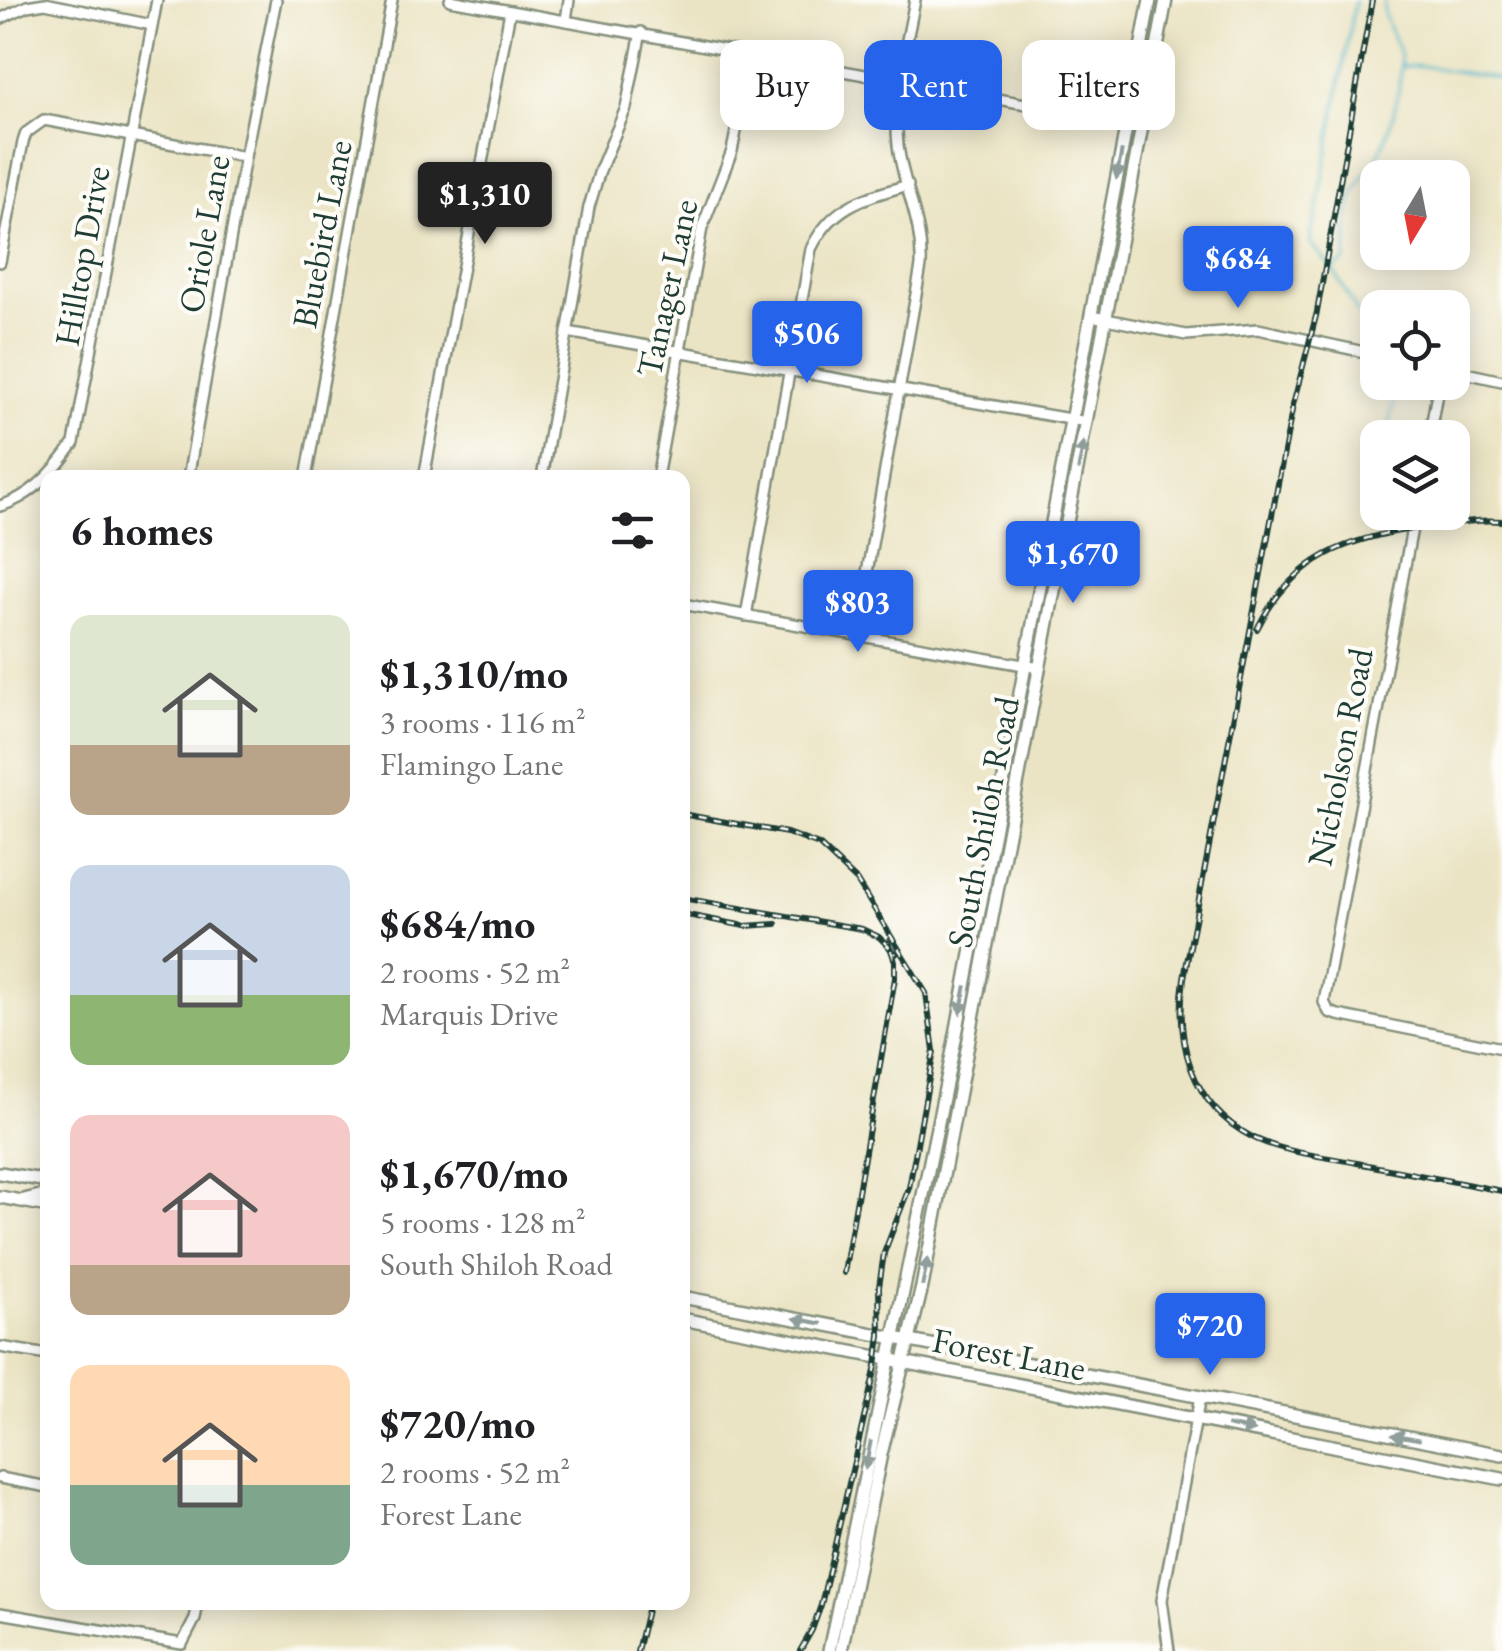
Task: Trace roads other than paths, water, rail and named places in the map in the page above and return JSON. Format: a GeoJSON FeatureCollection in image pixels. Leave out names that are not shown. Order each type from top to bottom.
{"type":"FeatureCollection","features":[{"type":"Feature","properties":{"kind":"main road","name":"South Shiloh Road"},"geometry":{"type":"LineString","coordinates":[[1141,40],[1148,0]]}},
{"type":"Feature","properties":{"kind":"main road","name":"South Shiloh Road"},"geometry":{"type":"LineString","coordinates":[[1158,40],[1165,2]]}},
{"type":"Feature","properties":{"kind":"main road","name":"South Shiloh Road"},"geometry":{"type":"LineString","coordinates":[[841,1651],[910,1340],[1033,667],[1072,419],[1126,130]]}},
{"type":"Feature","properties":{"kind":"main road","name":"South Shiloh Road"},"geometry":{"type":"LineString","coordinates":[[829,1651],[1087,422],[1141,130]]}},
{"type":"Feature","properties":{"kind":"main road"},"geometry":{"type":"LineString","coordinates":[[0,1173],[40,1180]]}},
{"type":"Feature","properties":{"kind":"main road"},"geometry":{"type":"LineString","coordinates":[[20,1201],[40,1196]]}},
{"type":"Feature","properties":{"kind":"main road"},"geometry":{"type":"LineString","coordinates":[[0,1198],[40,1205]]}},
{"type":"Feature","properties":{"kind":"main road","name":"Forest Lane"},"geometry":{"type":"LineString","coordinates":[[690,1299],[1502,1455]]}},
{"type":"Feature","properties":{"kind":"main road","name":"Forest Lane"},"geometry":{"type":"LineString","coordinates":[[690,1321],[1502,1479]]}},
{"type":"Feature","properties":{"kind":"main road"},"geometry":{"type":"LineString","coordinates":[[1311,1442],[1315,1420]]}},
{"type":"Feature","properties":{"kind":"street","name":"Hilltop Drive"},"geometry":{"type":"LineString","coordinates":[[53,470],[74,442],[157,0]]}},
{"type":"Feature","properties":{"kind":"street","name":"Oriole Lane"},"geometry":{"type":"LineString","coordinates":[[189,470],[244,156],[276,0]]}},
{"type":"Feature","properties":{"kind":"street","name":"Bluebird Lane"},"geometry":{"type":"LineString","coordinates":[[307,470],[392,0]]}},
{"type":"Feature","properties":{"kind":"street"},"geometry":{"type":"LineString","coordinates":[[450,0],[720,48]]}},
{"type":"Feature","properties":{"kind":"street"},"geometry":{"type":"LineString","coordinates":[[566,20],[570,0]]}},
{"type":"Feature","properties":{"kind":"street"},"geometry":{"type":"LineString","coordinates":[[907,40],[914,0]]}},
{"type":"Feature","properties":{"kind":"street"},"geometry":{"type":"LineString","coordinates":[[1148,0],[1165,2]]}},
{"type":"Feature","properties":{"kind":"street"},"geometry":{"type":"LineString","coordinates":[[0,20],[27,6],[45,4],[152,24]]}},
{"type":"Feature","properties":{"kind":"street"},"geometry":{"type":"LineString","coordinates":[[425,470],[510,11]]}},
{"type":"Feature","properties":{"kind":"street"},"geometry":{"type":"LineString","coordinates":[[543,470],[589,208],[626,108],[640,32]]}},
{"type":"Feature","properties":{"kind":"street"},"geometry":{"type":"LineString","coordinates":[[0,262],[26,133],[44,120],[244,156]]}},
{"type":"Feature","properties":{"kind":"street","name":"Tanager Lane"},"geometry":{"type":"LineString","coordinates":[[658,470],[702,228],[732,152],[736,130]]}},
{"type":"Feature","properties":{"kind":"street"},"geometry":{"type":"LineString","coordinates":[[856,636],[922,266],[922,238],[898,130]]}},
{"type":"Feature","properties":{"kind":"street"},"geometry":{"type":"LineString","coordinates":[[746,616],[811,250],[818,234],[840,210],[908,185]]}},
{"type":"Feature","properties":{"kind":"street"},"geometry":{"type":"LineString","coordinates":[[1091,316],[1186,335],[1258,330],[1360,350]]}},
{"type":"Feature","properties":{"kind":"street"},"geometry":{"type":"LineString","coordinates":[[568,332],[1087,422]]}},
{"type":"Feature","properties":{"kind":"street"},"geometry":{"type":"LineString","coordinates":[[1470,374],[1502,381]]}},
{"type":"Feature","properties":{"kind":"street","name":"Hilltop Drive"},"geometry":{"type":"LineString","coordinates":[[0,506],[40,483]]}},
{"type":"Feature","properties":{"kind":"street","name":"Nicholson Road"},"geometry":{"type":"LineString","coordinates":[[1412,530],[1324,1002],[1329,1012],[1502,1048]]}},
{"type":"Feature","properties":{"kind":"street"},"geometry":{"type":"LineString","coordinates":[[690,606],[1033,667]]}},
{"type":"Feature","properties":{"kind":"street"},"geometry":{"type":"LineString","coordinates":[[0,1347],[40,1354]]}},
{"type":"Feature","properties":{"kind":"street"},"geometry":{"type":"LineString","coordinates":[[1169,1651],[1162,1600],[1200,1397]]}},
{"type":"Feature","properties":{"kind":"street"},"geometry":{"type":"LineString","coordinates":[[0,1478],[40,1486]]}},
{"type":"Feature","properties":{"kind":"street"},"geometry":{"type":"LineString","coordinates":[[0,1613],[182,1644],[197,1610]]}},
{"type":"Feature","properties":{"kind":"waterway"},"geometry":{"type":"LineString","coordinates":[[1355,0],[1310,236],[1311,244],[1333,269],[1360,317]]}},
{"type":"Feature","properties":{"kind":"waterway"},"geometry":{"type":"LineString","coordinates":[[1334,268],[1345,261],[1352,199],[1380,152],[1397,99],[1400,58],[1384,0]]}},
{"type":"Feature","properties":{"kind":"waterway"},"geometry":{"type":"LineString","coordinates":[[1401,67],[1417,65],[1502,79]]}},
{"type":"Feature","properties":{"kind":"waterway"},"geometry":{"type":"LineString","coordinates":[[1390,420],[1394,400]]}},
{"type":"Feature","properties":{"kind":"railway"},"geometry":{"type":"LineString","coordinates":[[1372,0],[1317,312],[1293,405],[1184,978],[1182,1025],[1191,1069],[1201,1089],[1214,1108],[1252,1137],[1304,1153],[1502,1191]]}},
{"type":"Feature","properties":{"kind":"railway"},"geometry":{"type":"LineString","coordinates":[[1257,629],[1272,604],[1306,567],[1348,544],[1397,531],[1502,521]]}},
{"type":"Feature","properties":{"kind":"railway"},"geometry":{"type":"LineString","coordinates":[[690,815],[787,833],[819,845],[857,881],[926,993],[934,1051],[909,1188],[884,1253],[876,1366],[821,1605],[800,1651]]}},
{"type":"Feature","properties":{"kind":"railway"},"geometry":{"type":"LineString","coordinates":[[690,899],[862,929],[879,937],[896,954]]}},
{"type":"Feature","properties":{"kind":"railway"},"geometry":{"type":"LineString","coordinates":[[690,916],[745,926],[776,924]]}},
{"type":"Feature","properties":{"kind":"railway"},"geometry":{"type":"LineString","coordinates":[[844,1273],[895,978],[895,961],[888,942]]}},
{"type":"Feature","properties":{"kind":"railway"},"geometry":{"type":"LineString","coordinates":[[637,1651],[647,1610]]}}]}
